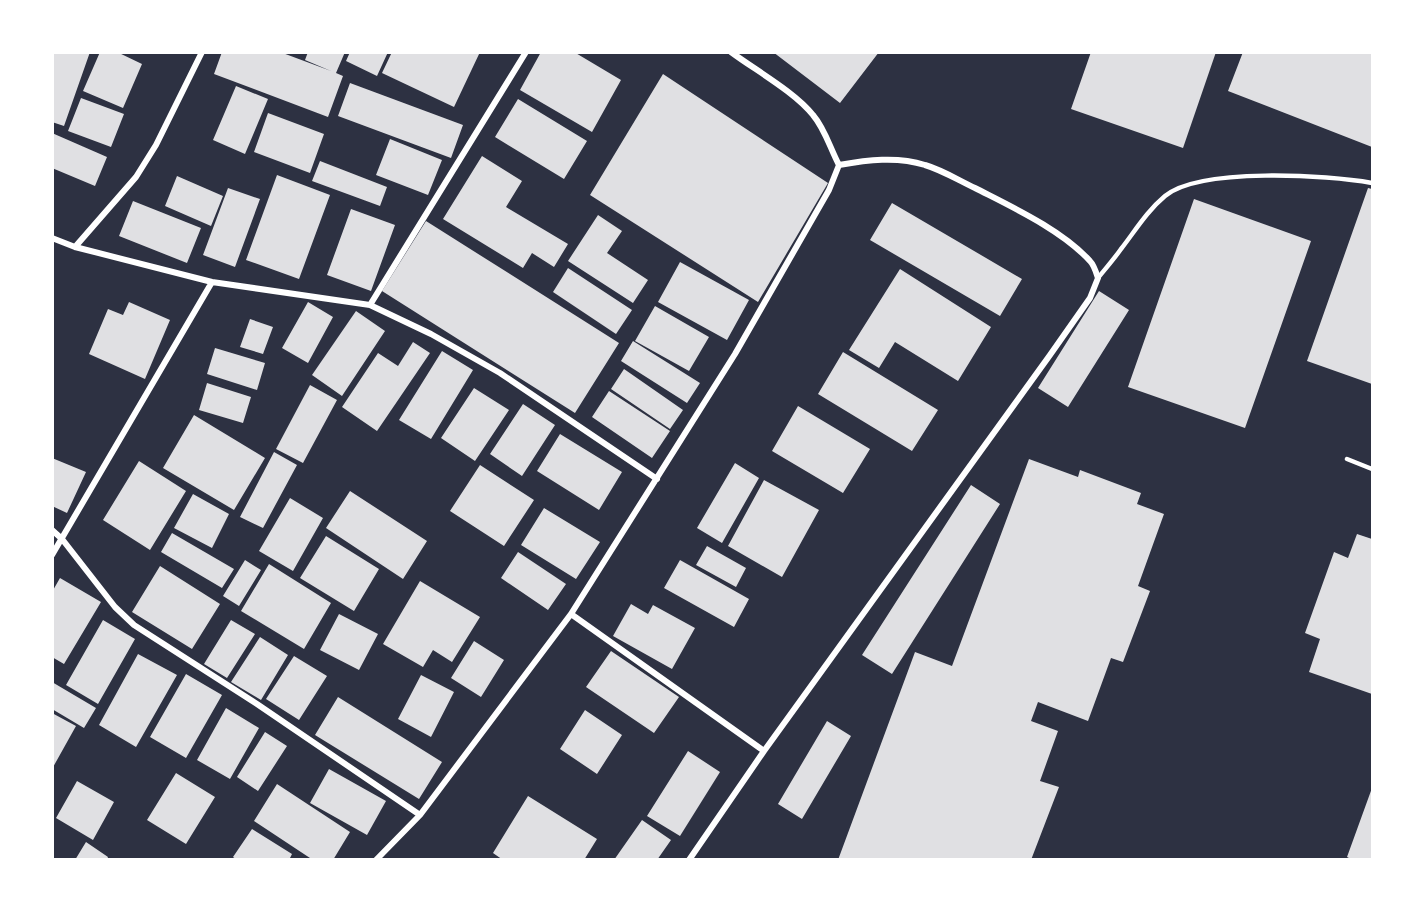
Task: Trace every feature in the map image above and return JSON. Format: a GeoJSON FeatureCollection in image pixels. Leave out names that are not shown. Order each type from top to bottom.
{"type":"FeatureCollection","features":[{"type":"Feature","properties":{"kind":"street"},"geometry":{"type":"LineString","coordinates":[[75,246],[136,177],[156,145],[202,52]]}},
{"type":"Feature","properties":{"kind":"street"},"geometry":{"type":"LineString","coordinates":[[370,305],[526,52]]}},
{"type":"Feature","properties":{"kind":"street"},"geometry":{"type":"LineString","coordinates":[[376,860],[420,815],[571,614],[735,354],[829,189],[839,165],[813,114],[795,98],[731,52]]}},
{"type":"Feature","properties":{"kind":"street"},"geometry":{"type":"LineString","coordinates":[[689,860],[764,751],[1050,355],[1090,298],[1098,278],[1091,262],[1058,234],[945,172],[903,160],[864,161],[839,165]]}},
{"type":"Feature","properties":{"kind":"street"},"geometry":{"type":"LineString","coordinates":[[52,238],[212,282],[370,305],[431,334],[500,373],[657,480]]}},
{"type":"Feature","properties":{"kind":"street"},"geometry":{"type":"LineString","coordinates":[[52,555],[212,282]]}},
{"type":"Feature","properties":{"kind":"street"},"geometry":{"type":"LineString","coordinates":[[52,530],[62,539],[115,608],[134,625],[420,815]]}},
{"type":"Feature","properties":{"kind":"street"},"geometry":{"type":"LineString","coordinates":[[571,614],[764,751]]}},
{"type":"Feature","properties":{"kind":"lane"},"geometry":{"type":"LineString","coordinates":[[1098,278],[1120,252],[1143,218],[1166,195],[1186,184],[1259,175],[1345,178],[1372,183]]}},
{"type":"Feature","properties":{"kind":"lane"},"geometry":{"type":"LineString","coordinates":[[1347,459],[1372,469]]}},
{"type":"Feature","properties":{"kind":"building"},"geometry":{"type":"Polygon","coordinates":[[[52,52],[90,52],[64,126],[52,122],[52,52]]]}},
{"type":"Feature","properties":{"kind":"building"},"geometry":{"type":"Polygon","coordinates":[[[100,52],[117,52],[142,64],[123,108],[83,91],[100,52]]]}},
{"type":"Feature","properties":{"kind":"building"},"geometry":{"type":"Polygon","coordinates":[[[222,52],[280,52],[331,71],[305,60],[308,52],[345,52],[336,73],[343,76],[328,117],[214,74],[222,52]]]}},
{"type":"Feature","properties":{"kind":"building"},"geometry":{"type":"Polygon","coordinates":[[[350,52],[388,52],[377,76],[346,61],[350,52]]]}},
{"type":"Feature","properties":{"kind":"building"},"geometry":{"type":"Polygon","coordinates":[[[392,52],[480,52],[454,107],[382,73],[392,52]]]}},
{"type":"Feature","properties":{"kind":"building"},"geometry":{"type":"Polygon","coordinates":[[[541,52],[574,52],[621,80],[592,132],[520,90],[541,52]]]}},
{"type":"Feature","properties":{"kind":"building"},"geometry":{"type":"Polygon","coordinates":[[[773,52],[879,52],[840,103],[773,52]]]}},
{"type":"Feature","properties":{"kind":"building"},"geometry":{"type":"Polygon","coordinates":[[[1091,52],[1216,52],[1183,148],[1071,109],[1091,52]]]}},
{"type":"Feature","properties":{"kind":"building"},"geometry":{"type":"Polygon","coordinates":[[[1243,52],[1372,52],[1372,147],[1228,91],[1243,52]]]}},
{"type":"Feature","properties":{"kind":"building"},"geometry":{"type":"Polygon","coordinates":[[[663,74],[828,183],[758,302],[590,195],[663,74]]]}},
{"type":"Feature","properties":{"kind":"building"},"geometry":{"type":"Polygon","coordinates":[[[350,83],[463,125],[451,158],[338,116],[350,83]]]}},
{"type":"Feature","properties":{"kind":"building"},"geometry":{"type":"Polygon","coordinates":[[[236,86],[268,99],[245,154],[213,140],[236,86]]]}},
{"type":"Feature","properties":{"kind":"building"},"geometry":{"type":"Polygon","coordinates":[[[81,98],[124,114],[111,147],[68,131],[81,98]]]}},
{"type":"Feature","properties":{"kind":"building"},"geometry":{"type":"Polygon","coordinates":[[[518,99],[587,141],[564,179],[495,137],[518,99]]]}},
{"type":"Feature","properties":{"kind":"building"},"geometry":{"type":"Polygon","coordinates":[[[268,113],[324,134],[310,173],[254,152],[268,113]]]}},
{"type":"Feature","properties":{"kind":"building"},"geometry":{"type":"Polygon","coordinates":[[[52,133],[107,157],[95,186],[52,168],[52,133]]]}},
{"type":"Feature","properties":{"kind":"building"},"geometry":{"type":"Polygon","coordinates":[[[390,139],[442,160],[428,195],[376,175],[390,139]]]}},
{"type":"Feature","properties":{"kind":"building"},"geometry":{"type":"Polygon","coordinates":[[[482,156],[522,181],[506,207],[568,244],[554,267],[532,253],[523,268],[443,219],[482,156]]]}},
{"type":"Feature","properties":{"kind":"building"},"geometry":{"type":"Polygon","coordinates":[[[320,161],[387,187],[380,206],[312,181],[320,161]]]}},
{"type":"Feature","properties":{"kind":"building"},"geometry":{"type":"Polygon","coordinates":[[[277,175],[330,195],[299,279],[246,260],[277,175]]]}},
{"type":"Feature","properties":{"kind":"building"},"geometry":{"type":"Polygon","coordinates":[[[177,176],[223,196],[211,226],[165,206],[177,176]]]}},
{"type":"Feature","properties":{"kind":"building"},"geometry":{"type":"Polygon","coordinates":[[[228,188],[260,199],[235,267],[203,255],[228,188]]]}},
{"type":"Feature","properties":{"kind":"building"},"geometry":{"type":"Polygon","coordinates":[[[1368,188],[1372,189],[1372,384],[1307,361],[1368,188]]]}},
{"type":"Feature","properties":{"kind":"building"},"geometry":{"type":"Polygon","coordinates":[[[1194,199],[1311,241],[1245,428],[1128,387],[1194,199]]]}},
{"type":"Feature","properties":{"kind":"building"},"geometry":{"type":"Polygon","coordinates":[[[133,201],[201,228],[187,263],[119,236],[133,201]]]}},
{"type":"Feature","properties":{"kind":"building"},"geometry":{"type":"Polygon","coordinates":[[[892,203],[1022,279],[1000,316],[870,240],[892,203]]]}},
{"type":"Feature","properties":{"kind":"building"},"geometry":{"type":"Polygon","coordinates":[[[351,209],[395,225],[371,291],[327,275],[351,209]]]}},
{"type":"Feature","properties":{"kind":"building"},"geometry":{"type":"Polygon","coordinates":[[[598,215],[622,231],[607,253],[648,280],[633,303],[568,261],[598,215]]]}},
{"type":"Feature","properties":{"kind":"building"},"geometry":{"type":"Polygon","coordinates":[[[426,221],[619,343],[575,413],[382,291],[426,221]]]}},
{"type":"Feature","properties":{"kind":"building"},"geometry":{"type":"Polygon","coordinates":[[[680,262],[749,300],[727,340],[658,302],[680,262]]]}},
{"type":"Feature","properties":{"kind":"building"},"geometry":{"type":"Polygon","coordinates":[[[568,268],[632,310],[616,334],[553,292],[568,268]]]}},
{"type":"Feature","properties":{"kind":"building"},"geometry":{"type":"Polygon","coordinates":[[[900,269],[991,327],[958,381],[895,342],[879,368],[849,350],[900,269]]]}},
{"type":"Feature","properties":{"kind":"building"},"geometry":{"type":"Polygon","coordinates":[[[1099,291],[1129,310],[1068,407],[1038,388],[1099,291]]]}},
{"type":"Feature","properties":{"kind":"building"},"geometry":{"type":"Polygon","coordinates":[[[129,302],[170,320],[145,379],[89,354],[108,309],[123,315],[129,302]]]}},
{"type":"Feature","properties":{"kind":"building"},"geometry":{"type":"Polygon","coordinates":[[[308,302],[333,317],[308,363],[282,348],[308,302]]]}},
{"type":"Feature","properties":{"kind":"building"},"geometry":{"type":"Polygon","coordinates":[[[655,306],[709,337],[689,371],[635,341],[655,306]]]}},
{"type":"Feature","properties":{"kind":"building"},"geometry":{"type":"Polygon","coordinates":[[[356,311],[385,331],[342,396],[312,375],[356,311]]]}},
{"type":"Feature","properties":{"kind":"building"},"geometry":{"type":"Polygon","coordinates":[[[250,319],[273,327],[263,354],[240,347],[250,319]]]}},
{"type":"Feature","properties":{"kind":"building"},"geometry":{"type":"Polygon","coordinates":[[[633,341],[700,383],[687,403],[621,361],[633,341]]]}},
{"type":"Feature","properties":{"kind":"building"},"geometry":{"type":"Polygon","coordinates":[[[413,342],[430,353],[377,431],[342,407],[378,353],[398,366],[413,342]]]}},
{"type":"Feature","properties":{"kind":"building"},"geometry":{"type":"Polygon","coordinates":[[[215,348],[265,363],[257,390],[207,374],[215,348]]]}},
{"type":"Feature","properties":{"kind":"building"},"geometry":{"type":"Polygon","coordinates":[[[442,351],[473,370],[431,439],[399,420],[442,351]]]}},
{"type":"Feature","properties":{"kind":"building"},"geometry":{"type":"Polygon","coordinates":[[[843,352],[938,410],[912,451],[818,394],[843,352]]]}},
{"type":"Feature","properties":{"kind":"building"},"geometry":{"type":"Polygon","coordinates":[[[624,369],[683,410],[670,429],[611,389],[624,369]]]}},
{"type":"Feature","properties":{"kind":"building"},"geometry":{"type":"Polygon","coordinates":[[[207,383],[251,397],[243,423],[199,410],[207,383]]]}},
{"type":"Feature","properties":{"kind":"building"},"geometry":{"type":"Polygon","coordinates":[[[310,385],[337,400],[303,463],[276,449],[310,385]]]}},
{"type":"Feature","properties":{"kind":"building"},"geometry":{"type":"Polygon","coordinates":[[[474,388],[509,410],[475,461],[441,438],[474,388]]]}},
{"type":"Feature","properties":{"kind":"building"},"geometry":{"type":"Polygon","coordinates":[[[609,391],[670,431],[652,458],[592,417],[609,391]]]}},
{"type":"Feature","properties":{"kind":"building"},"geometry":{"type":"Polygon","coordinates":[[[523,404],[555,425],[522,476],[490,454],[523,404]]]}},
{"type":"Feature","properties":{"kind":"building"},"geometry":{"type":"Polygon","coordinates":[[[798,406],[870,449],[843,493],[772,451],[798,406]]]}},
{"type":"Feature","properties":{"kind":"building"},"geometry":{"type":"Polygon","coordinates":[[[194,415],[265,458],[234,510],[163,468],[194,415]]]}},
{"type":"Feature","properties":{"kind":"building"},"geometry":{"type":"Polygon","coordinates":[[[560,434],[622,472],[599,510],[537,471],[560,434]]]}},
{"type":"Feature","properties":{"kind":"building"},"geometry":{"type":"Polygon","coordinates":[[[274,452],[297,465],[263,528],[240,517],[274,452]]]}},
{"type":"Feature","properties":{"kind":"building"},"geometry":{"type":"Polygon","coordinates":[[[52,458],[86,472],[67,513],[52,506],[52,458]]]}},
{"type":"Feature","properties":{"kind":"building"},"geometry":{"type":"Polygon","coordinates":[[[1029,459],[1078,477],[1080,470],[1141,493],[1137,504],[1164,514],[1138,586],[1150,591],[1123,662],[1111,658],[1088,721],[1038,702],[1031,721],[1058,731],[1040,781],[1059,787],[1031,860],[838,860],[915,652],[952,666],[1029,459]]]}},
{"type":"Feature","properties":{"kind":"building"},"geometry":{"type":"Polygon","coordinates":[[[139,461],[186,491],[150,550],[103,520],[139,461]]]}},
{"type":"Feature","properties":{"kind":"building"},"geometry":{"type":"Polygon","coordinates":[[[735,463],[759,478],[722,543],[697,528],[735,463]]]}},
{"type":"Feature","properties":{"kind":"building"},"geometry":{"type":"Polygon","coordinates":[[[480,465],[534,500],[504,546],[450,511],[480,465]]]}},
{"type":"Feature","properties":{"kind":"building"},"geometry":{"type":"Polygon","coordinates":[[[764,480],[819,510],[782,577],[728,546],[764,480]]]}},
{"type":"Feature","properties":{"kind":"building"},"geometry":{"type":"Polygon","coordinates":[[[971,485],[1000,504],[892,674],[862,655],[971,485]]]}},
{"type":"Feature","properties":{"kind":"building"},"geometry":{"type":"Polygon","coordinates":[[[350,491],[427,541],[403,579],[326,528],[350,491]]]}},
{"type":"Feature","properties":{"kind":"building"},"geometry":{"type":"Polygon","coordinates":[[[193,494],[229,514],[212,548],[174,528],[193,494]]]}},
{"type":"Feature","properties":{"kind":"building"},"geometry":{"type":"Polygon","coordinates":[[[290,498],[323,518],[293,571],[259,551],[290,498]]]}},
{"type":"Feature","properties":{"kind":"building"},"geometry":{"type":"Polygon","coordinates":[[[544,508],[600,542],[576,579],[521,545],[544,508]]]}},
{"type":"Feature","properties":{"kind":"building"},"geometry":{"type":"Polygon","coordinates":[[[172,533],[234,569],[222,588],[161,552],[172,533]]]}},
{"type":"Feature","properties":{"kind":"building"},"geometry":{"type":"Polygon","coordinates":[[[1357,534],[1372,539],[1372,694],[1309,672],[1320,639],[1305,633],[1334,552],[1348,558],[1357,534]]]}},
{"type":"Feature","properties":{"kind":"building"},"geometry":{"type":"Polygon","coordinates":[[[326,536],[379,569],[354,611],[300,578],[326,536]]]}},
{"type":"Feature","properties":{"kind":"building"},"geometry":{"type":"Polygon","coordinates":[[[707,546],[746,568],[736,587],[696,565],[707,546]]]}},
{"type":"Feature","properties":{"kind":"building"},"geometry":{"type":"Polygon","coordinates":[[[518,552],[566,584],[548,610],[501,578],[518,552]]]}},
{"type":"Feature","properties":{"kind":"building"},"geometry":{"type":"Polygon","coordinates":[[[245,560],[261,570],[239,606],[223,596],[245,560]]]}},
{"type":"Feature","properties":{"kind":"building"},"geometry":{"type":"Polygon","coordinates":[[[680,560],[749,599],[734,627],[664,588],[680,560]]]}},
{"type":"Feature","properties":{"kind":"building"},"geometry":{"type":"Polygon","coordinates":[[[269,564],[331,603],[304,649],[241,611],[269,564]]]}},
{"type":"Feature","properties":{"kind":"building"},"geometry":{"type":"Polygon","coordinates":[[[160,566],[220,604],[192,649],[132,612],[160,566]]]}},
{"type":"Feature","properties":{"kind":"building"},"geometry":{"type":"Polygon","coordinates":[[[60,578],[101,602],[64,664],[52,657],[52,592],[60,578]]]}},
{"type":"Feature","properties":{"kind":"building"},"geometry":{"type":"Polygon","coordinates":[[[420,581],[480,617],[452,662],[433,650],[423,667],[383,644],[420,581]]]}},
{"type":"Feature","properties":{"kind":"building"},"geometry":{"type":"Polygon","coordinates":[[[631,604],[648,614],[653,605],[695,628],[672,669],[613,636],[631,604]]]}},
{"type":"Feature","properties":{"kind":"building"},"geometry":{"type":"Polygon","coordinates":[[[339,614],[378,634],[359,670],[320,650],[339,614]]]}},
{"type":"Feature","properties":{"kind":"building"},"geometry":{"type":"Polygon","coordinates":[[[103,620],[135,639],[98,704],[66,685],[103,620]]]}},
{"type":"Feature","properties":{"kind":"building"},"geometry":{"type":"Polygon","coordinates":[[[231,620],[255,634],[227,678],[204,664],[231,620]]]}},
{"type":"Feature","properties":{"kind":"building"},"geometry":{"type":"Polygon","coordinates":[[[260,637],[288,655],[261,700],[231,682],[260,637]]]}},
{"type":"Feature","properties":{"kind":"building"},"geometry":{"type":"Polygon","coordinates":[[[474,641],[504,660],[481,697],[451,678],[474,641]]]}},
{"type":"Feature","properties":{"kind":"building"},"geometry":{"type":"Polygon","coordinates":[[[611,651],[679,697],[654,733],[586,687],[611,651]]]}},
{"type":"Feature","properties":{"kind":"building"},"geometry":{"type":"Polygon","coordinates":[[[138,654],[177,675],[136,747],[99,725],[138,654]]]}},
{"type":"Feature","properties":{"kind":"building"},"geometry":{"type":"Polygon","coordinates":[[[294,656],[327,676],[299,720],[266,699],[294,656]]]}},
{"type":"Feature","properties":{"kind":"building"},"geometry":{"type":"Polygon","coordinates":[[[186,674],[222,695],[186,758],[150,737],[186,674]]]}},
{"type":"Feature","properties":{"kind":"building"},"geometry":{"type":"Polygon","coordinates":[[[421,675],[454,692],[431,737],[398,719],[421,675]]]}},
{"type":"Feature","properties":{"kind":"building"},"geometry":{"type":"Polygon","coordinates":[[[52,682],[96,708],[84,728],[52,709],[52,682]]]}},
{"type":"Feature","properties":{"kind":"building"},"geometry":{"type":"Polygon","coordinates":[[[338,697],[442,762],[419,799],[315,735],[338,697]]]}},
{"type":"Feature","properties":{"kind":"building"},"geometry":{"type":"Polygon","coordinates":[[[226,708],[259,728],[230,779],[197,760],[226,708]]]}},
{"type":"Feature","properties":{"kind":"building"},"geometry":{"type":"Polygon","coordinates":[[[585,710],[622,735],[597,774],[560,749],[585,710]]]}},
{"type":"Feature","properties":{"kind":"building"},"geometry":{"type":"Polygon","coordinates":[[[52,713],[76,726],[52,769],[52,713]]]}},
{"type":"Feature","properties":{"kind":"building"},"geometry":{"type":"Polygon","coordinates":[[[827,721],[851,736],[802,819],[778,804],[827,721]]]}},
{"type":"Feature","properties":{"kind":"building"},"geometry":{"type":"Polygon","coordinates":[[[265,732],[287,746],[258,791],[237,777],[265,732]]]}},
{"type":"Feature","properties":{"kind":"building"},"geometry":{"type":"Polygon","coordinates":[[[688,751],[720,772],[680,836],[647,816],[688,751]]]}},
{"type":"Feature","properties":{"kind":"building"},"geometry":{"type":"Polygon","coordinates":[[[329,769],[386,801],[367,835],[310,803],[329,769]]]}},
{"type":"Feature","properties":{"kind":"building"},"geometry":{"type":"Polygon","coordinates":[[[176,773],[215,797],[186,844],[147,820],[176,773]]]}},
{"type":"Feature","properties":{"kind":"building"},"geometry":{"type":"Polygon","coordinates":[[[77,781],[114,802],[93,840],[56,818],[77,781]]]}},
{"type":"Feature","properties":{"kind":"building"},"geometry":{"type":"Polygon","coordinates":[[[277,784],[350,832],[333,860],[313,860],[254,821],[277,784]]]}},
{"type":"Feature","properties":{"kind":"building"},"geometry":{"type":"Polygon","coordinates":[[[1372,788],[1372,860],[1353,860],[1347,857],[1372,788]]]}},
{"type":"Feature","properties":{"kind":"building"},"geometry":{"type":"Polygon","coordinates":[[[528,796],[597,839],[584,860],[503,860],[493,853],[528,796]]]}},
{"type":"Feature","properties":{"kind":"building"},"geometry":{"type":"Polygon","coordinates":[[[642,820],[671,840],[657,860],[614,860],[642,820]]]}},
{"type":"Feature","properties":{"kind":"building"},"geometry":{"type":"Polygon","coordinates":[[[252,829],[292,854],[289,860],[237,860],[233,857],[252,829]]]}},
{"type":"Feature","properties":{"kind":"building"},"geometry":{"type":"Polygon","coordinates":[[[86,842],[108,857],[107,860],[75,860],[86,842]]]}}]}
